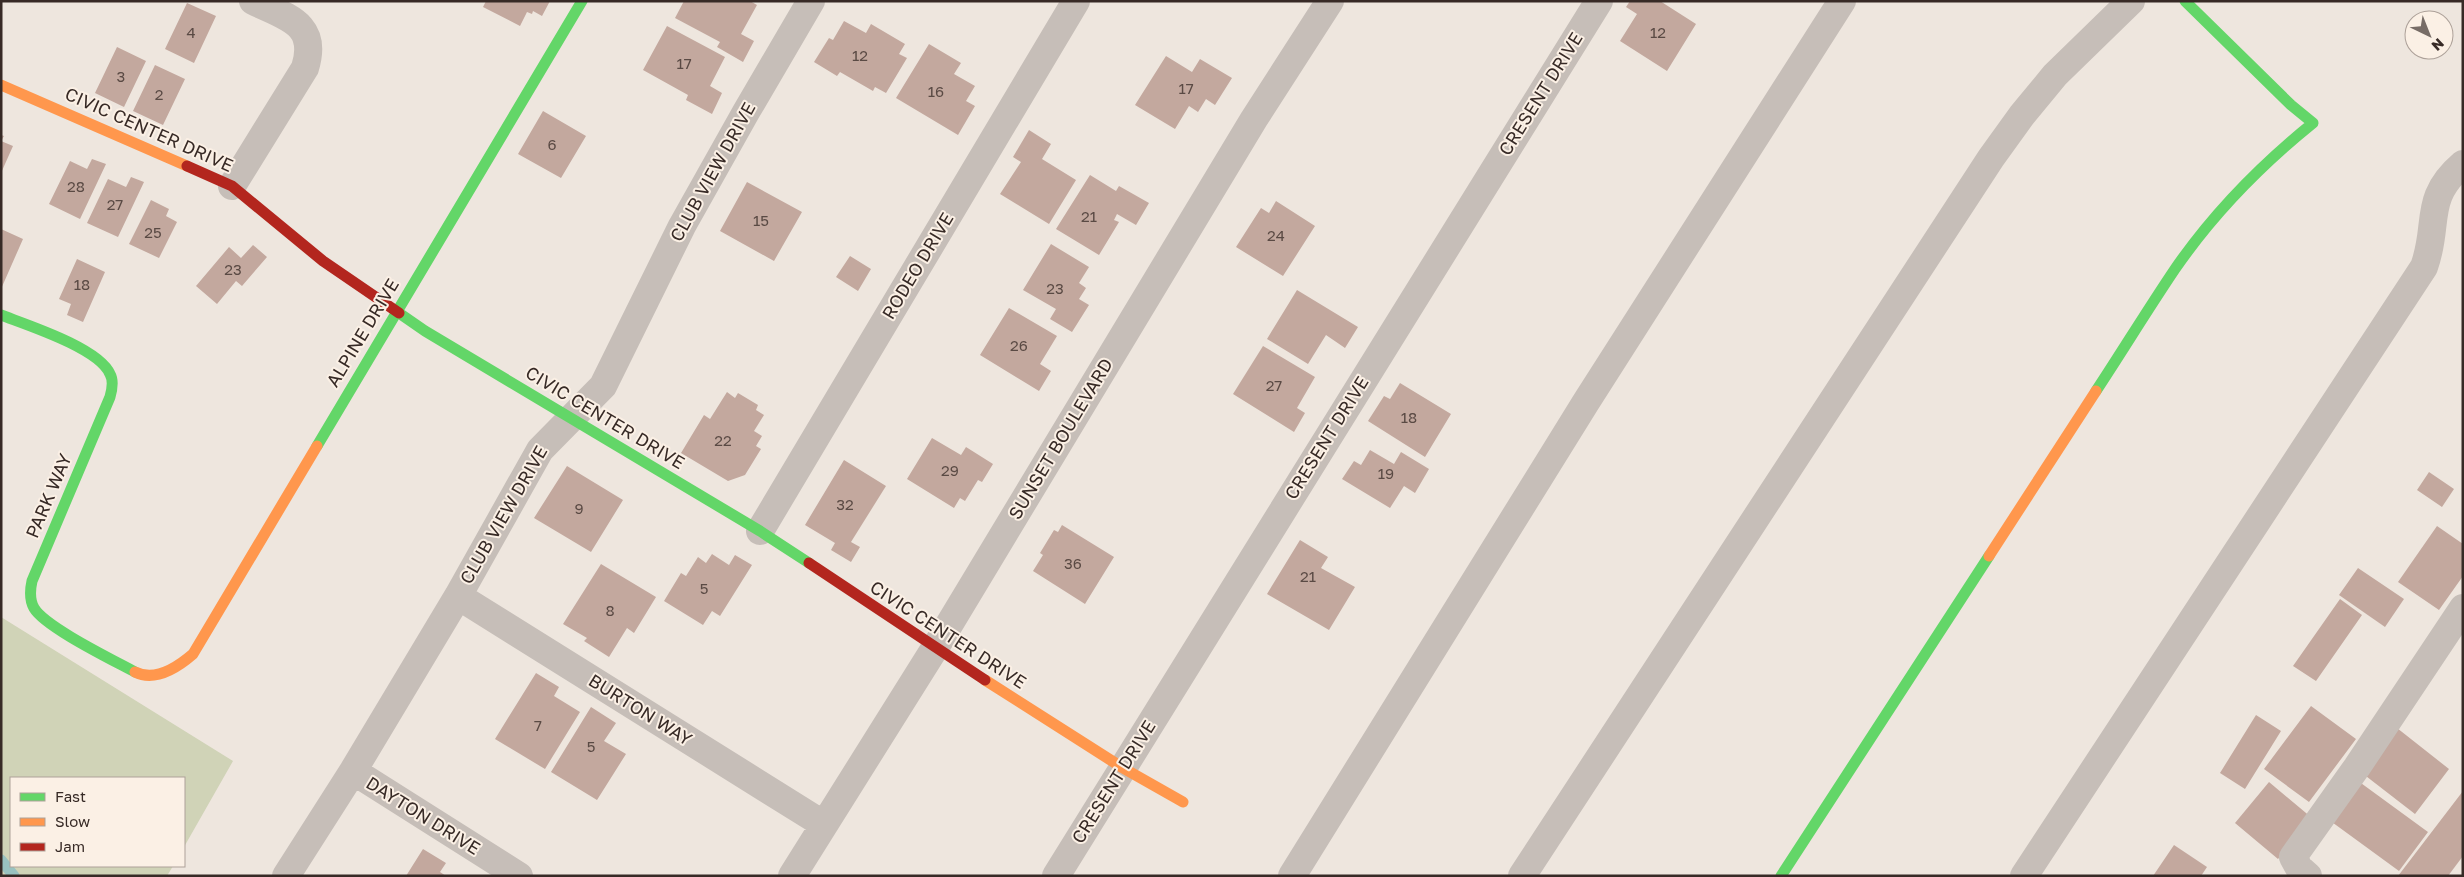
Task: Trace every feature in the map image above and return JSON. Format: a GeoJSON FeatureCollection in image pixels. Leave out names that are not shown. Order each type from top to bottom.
{"type":"FeatureCollection","features":[{"type":"Feature","properties":{"kind":"street"},"geometry":{"type":"LineString","coordinates":[[232,186],[305,68],[310,52],[309,38],[302,28],[288,17],[253,1]]}},
{"type":"Feature","properties":{"kind":"street","name":"ALPINE DRIVE"},"geometry":{"type":"LineString","coordinates":[[165,673],[180,665],[193,654],[582,1]]}},
{"type":"Feature","properties":{"kind":"street","name":"CLUB VIEW DRIVE"},"geometry":{"type":"LineString","coordinates":[[286,876],[353,771],[458,596],[540,450],[603,386],[682,226],[811,1]]}},
{"type":"Feature","properties":{"kind":"street","name":"RODEO DRIVE"},"geometry":{"type":"LineString","coordinates":[[760,531],[1076,1]]}},
{"type":"Feature","properties":{"kind":"street","name":"SUNSET BOULEVARD"},"geometry":{"type":"LineString","coordinates":[[792,876],[935,648],[1254,119],[1330,1]]}},
{"type":"Feature","properties":{"kind":"street","name":"CRESENT DRIVE"},"geometry":{"type":"LineString","coordinates":[[1056,876],[1599,1]]}},
{"type":"Feature","properties":{"kind":"street"},"geometry":{"type":"LineString","coordinates":[[1292,876],[1591,393],[1842,1]]}},
{"type":"Feature","properties":{"kind":"street"},"geometry":{"type":"LineString","coordinates":[[1522,876],[1991,158],[2022,115],[2055,75],[2131,1]]}},
{"type":"Feature","properties":{"kind":"street"},"geometry":{"type":"LineString","coordinates":[[1781,876],[2176,268],[2226,204],[2269,160],[2314,123],[2185,1]]}},
{"type":"Feature","properties":{"kind":"street","name":"CIVIC CENTER DRIVE"},"geometry":{"type":"LineString","coordinates":[[1,85],[232,186],[322,261],[396,312],[760,531],[935,648],[1123,768],[1183,802]]}},
{"type":"Feature","properties":{"kind":"street"},"geometry":{"type":"LineString","coordinates":[[2024,876],[2424,267],[2433,232],[2435,200],[2442,187],[2463,164]]}},
{"type":"Feature","properties":{"kind":"street","name":"PARK WAY"},"geometry":{"type":"LineString","coordinates":[[1,315],[89,353],[103,362],[110,372],[113,386],[32,581],[30,603],[36,614],[46,621],[138,674],[152,676],[165,673]]}},
{"type":"Feature","properties":{"kind":"street","name":"BURTON WAY"},"geometry":{"type":"LineString","coordinates":[[458,596],[823,824]]}},
{"type":"Feature","properties":{"kind":"street"},"geometry":{"type":"LineString","coordinates":[[2308,876],[2299,868],[2293,857],[2357,767],[2463,608]]}},
{"type":"Feature","properties":{"kind":"street","name":"DAYTON DRIVE"},"geometry":{"type":"LineString","coordinates":[[353,771],[519,876]]}},
{"type":"Feature","properties":{"kind":"green space"},"geometry":{"type":"Polygon","coordinates":[[[1,617],[233,761],[185,845],[185,777],[10,777],[10,867],[172,867],[167,876],[1,876],[1,617]]]}},
{"type":"Feature","properties":{"kind":"building"},"geometry":{"type":"Polygon","coordinates":[[[486,1],[550,1],[542,16],[533,11],[532,14],[527,12],[520,26],[483,7],[486,1]]]}},
{"type":"Feature","properties":{"kind":"building"},"geometry":{"type":"Polygon","coordinates":[[[684,1],[750,1],[757,5],[741,34],[754,41],[743,62],[717,47],[720,42],[675,18],[684,1]]]}},
{"type":"Feature","properties":{"kind":"building"},"geometry":{"type":"Polygon","coordinates":[[[1630,1],[1660,1],[1696,24],[1667,71],[1620,41],[1637,14],[1626,7],[1630,1]]]}},
{"type":"Feature","properties":{"kind":"building"},"geometry":{"type":"Polygon","coordinates":[[[187,3],[216,16],[194,63],[165,49],[187,3]]]}},
{"type":"Feature","properties":{"kind":"building"},"geometry":{"type":"Polygon","coordinates":[[[844,21],[866,33],[871,24],[905,44],[899,54],[907,58],[886,93],[875,87],[873,91],[840,72],[837,76],[814,62],[829,38],[833,40],[844,21]]]}},
{"type":"Feature","properties":{"kind":"building"},"geometry":{"type":"Polygon","coordinates":[[[667,26],[725,57],[710,86],[722,93],[712,114],[686,100],[688,95],[643,70],[667,26]]]}},
{"type":"Feature","properties":{"kind":"building"},"geometry":{"type":"Polygon","coordinates":[[[929,44],[961,63],[954,74],[975,86],[966,101],[975,106],[958,135],[896,98],[929,44]]]}},
{"type":"Feature","properties":{"kind":"building"},"geometry":{"type":"Polygon","coordinates":[[[117,47],[146,61],[124,107],[95,93],[117,47]]]}},
{"type":"Feature","properties":{"kind":"building"},"geometry":{"type":"Polygon","coordinates":[[[1166,56],[1192,72],[1200,59],[1232,78],[1215,105],[1206,99],[1198,112],[1189,106],[1175,129],[1135,105],[1166,56]]]}},
{"type":"Feature","properties":{"kind":"building"},"geometry":{"type":"Polygon","coordinates":[[[155,65],[185,79],[163,125],[133,111],[155,65]]]}},
{"type":"Feature","properties":{"kind":"building"},"geometry":{"type":"Polygon","coordinates":[[[543,111],[586,136],[561,178],[518,154],[543,111]]]}},
{"type":"Feature","properties":{"kind":"building"},"geometry":{"type":"Polygon","coordinates":[[[1029,130],[1051,144],[1042,159],[1076,180],[1049,224],[1000,194],[1021,162],[1013,157],[1029,130]]]}},
{"type":"Feature","properties":{"kind":"building"},"geometry":{"type":"Polygon","coordinates":[[[1,141],[13,146],[1,173],[1,141]]]}},
{"type":"Feature","properties":{"kind":"building"},"geometry":{"type":"Polygon","coordinates":[[[92,159],[106,164],[80,219],[49,204],[70,161],[87,169],[92,159]]]}},
{"type":"Feature","properties":{"kind":"building"},"geometry":{"type":"Polygon","coordinates":[[[1090,175],[1116,191],[1119,186],[1149,203],[1136,225],[1117,214],[1114,220],[1119,222],[1099,255],[1056,229],[1090,175]]]}},
{"type":"Feature","properties":{"kind":"building"},"geometry":{"type":"Polygon","coordinates":[[[131,177],[144,182],[118,237],[87,223],[108,179],[126,187],[131,177]]]}},
{"type":"Feature","properties":{"kind":"building"},"geometry":{"type":"Polygon","coordinates":[[[747,182],[802,212],[774,261],[720,231],[747,182]]]}},
{"type":"Feature","properties":{"kind":"building"},"geometry":{"type":"Polygon","coordinates":[[[151,200],[169,209],[166,216],[177,222],[159,258],[129,244],[151,200]]]}},
{"type":"Feature","properties":{"kind":"building"},"geometry":{"type":"Polygon","coordinates":[[[1276,201],[1315,226],[1283,276],[1236,247],[1261,208],[1269,213],[1276,201]]]}},
{"type":"Feature","properties":{"kind":"building"},"geometry":{"type":"Polygon","coordinates":[[[1,229],[23,239],[1,289],[1,229]]]}},
{"type":"Feature","properties":{"kind":"building"},"geometry":{"type":"Polygon","coordinates":[[[1051,244],[1089,267],[1079,283],[1086,288],[1079,299],[1089,305],[1072,332],[1050,319],[1056,309],[1023,290],[1051,244]]]}},
{"type":"Feature","properties":{"kind":"building"},"geometry":{"type":"Polygon","coordinates":[[[253,245],[267,257],[242,286],[236,281],[217,304],[196,286],[229,247],[241,258],[253,245]]]}},
{"type":"Feature","properties":{"kind":"building"},"geometry":{"type":"Polygon","coordinates":[[[850,256],[871,269],[858,291],[836,277],[850,256]]]}},
{"type":"Feature","properties":{"kind":"building"},"geometry":{"type":"Polygon","coordinates":[[[77,259],[105,272],[83,322],[67,315],[71,304],[59,299],[77,259]]]}},
{"type":"Feature","properties":{"kind":"building"},"geometry":{"type":"Polygon","coordinates":[[[1297,290],[1358,327],[1345,348],[1326,335],[1308,364],[1267,339],[1297,290]]]}},
{"type":"Feature","properties":{"kind":"building"},"geometry":{"type":"Polygon","coordinates":[[[1009,308],[1057,336],[1040,364],[1051,371],[1039,391],[980,355],[1009,308]]]}},
{"type":"Feature","properties":{"kind":"building"},"geometry":{"type":"Polygon","coordinates":[[[1263,346],[1315,377],[1297,408],[1305,413],[1294,432],[1233,394],[1263,346]]]}},
{"type":"Feature","properties":{"kind":"building"},"geometry":{"type":"Polygon","coordinates":[[[1400,383],[1451,414],[1425,457],[1368,421],[1384,396],[1390,399],[1400,383]]]}},
{"type":"Feature","properties":{"kind":"building"},"geometry":{"type":"Polygon","coordinates":[[[727,392],[735,398],[738,393],[758,405],[756,410],[764,415],[754,431],[762,436],[756,446],[761,449],[745,475],[728,481],[681,453],[704,415],[710,419],[727,392]]]}},
{"type":"Feature","properties":{"kind":"building"},"geometry":{"type":"Polygon","coordinates":[[[932,438],[961,455],[966,447],[993,464],[982,482],[978,480],[965,501],[960,498],[954,508],[907,479],[932,438]]]}},
{"type":"Feature","properties":{"kind":"building"},"geometry":{"type":"Polygon","coordinates":[[[1370,450],[1394,464],[1401,452],[1429,469],[1415,493],[1404,486],[1390,508],[1342,479],[1354,461],[1361,465],[1370,450]]]}},
{"type":"Feature","properties":{"kind":"building"},"geometry":{"type":"Polygon","coordinates":[[[844,460],[886,486],[851,542],[860,547],[851,562],[831,550],[835,543],[805,525],[844,460]]]}},
{"type":"Feature","properties":{"kind":"building"},"geometry":{"type":"Polygon","coordinates":[[[567,466],[623,500],[591,552],[534,518],[567,466]]]}},
{"type":"Feature","properties":{"kind":"building"},"geometry":{"type":"Polygon","coordinates":[[[2429,472],[2454,489],[2442,507],[2417,490],[2429,472]]]}},
{"type":"Feature","properties":{"kind":"building"},"geometry":{"type":"Polygon","coordinates":[[[1062,525],[1114,557],[1085,604],[1033,571],[1043,555],[1040,553],[1054,530],[1058,532],[1062,525]]]}},
{"type":"Feature","properties":{"kind":"building"},"geometry":{"type":"Polygon","coordinates":[[[2437,526],[2463,544],[2463,576],[2439,610],[2398,582],[2437,526]]]}},
{"type":"Feature","properties":{"kind":"building"},"geometry":{"type":"Polygon","coordinates":[[[1300,540],[1328,557],[1321,568],[1355,587],[1329,630],[1267,594],[1300,540]]]}},
{"type":"Feature","properties":{"kind":"building"},"geometry":{"type":"Polygon","coordinates":[[[712,554],[729,565],[735,555],[752,565],[720,616],[712,611],[703,625],[664,601],[681,573],[686,576],[698,557],[706,563],[712,554]]]}},
{"type":"Feature","properties":{"kind":"building"},"geometry":{"type":"Polygon","coordinates":[[[601,564],[656,597],[634,633],[627,628],[609,657],[584,641],[587,638],[563,624],[601,564]]]}},
{"type":"Feature","properties":{"kind":"building"},"geometry":{"type":"Polygon","coordinates":[[[2358,568],[2404,599],[2385,627],[2339,595],[2358,568]]]}},
{"type":"Feature","properties":{"kind":"building"},"geometry":{"type":"Polygon","coordinates":[[[2340,599],[2362,615],[2316,681],[2293,666],[2340,599]]]}},
{"type":"Feature","properties":{"kind":"building"},"geometry":{"type":"Polygon","coordinates":[[[536,673],[559,687],[554,696],[580,712],[545,769],[495,739],[536,673]]]}},
{"type":"Feature","properties":{"kind":"building"},"geometry":{"type":"Polygon","coordinates":[[[2311,706],[2356,739],[2309,802],[2264,769],[2311,706]]]}},
{"type":"Feature","properties":{"kind":"building"},"geometry":{"type":"Polygon","coordinates":[[[591,707],[616,723],[604,741],[626,754],[597,800],[551,772],[591,707]]]}},
{"type":"Feature","properties":{"kind":"building"},"geometry":{"type":"Polygon","coordinates":[[[2256,715],[2281,731],[2245,789],[2220,773],[2256,715]]]}},
{"type":"Feature","properties":{"kind":"building"},"geometry":{"type":"Polygon","coordinates":[[[2397,728],[2449,769],[2415,814],[2362,773],[2397,728]]]}},
{"type":"Feature","properties":{"kind":"building"},"geometry":{"type":"Polygon","coordinates":[[[2354,778],[2428,832],[2399,871],[2325,817],[2354,778]]]}},
{"type":"Feature","properties":{"kind":"building"},"geometry":{"type":"Polygon","coordinates":[[[2269,782],[2312,818],[2278,859],[2235,823],[2269,782]]]}},
{"type":"Feature","properties":{"kind":"building"},"geometry":{"type":"Polygon","coordinates":[[[2463,791],[2463,856],[2448,876],[2398,876],[2463,791]]]}},
{"type":"Feature","properties":{"kind":"building"},"geometry":{"type":"Polygon","coordinates":[[[2174,845],[2207,867],[2201,876],[2153,876],[2174,845]]]}},
{"type":"Feature","properties":{"kind":"building"},"geometry":{"type":"Polygon","coordinates":[[[423,849],[446,863],[440,872],[446,876],[406,876],[423,849]]]}},
{"type":"Feature","properties":{"kind":"waterway"},"geometry":{"type":"LineString","coordinates":[[1,860],[14,876]]}},
{"type":"Feature","properties":{"kind":"traffic: fast"},"geometry":{"type":"LineString","coordinates":[[317,446],[582,1]]}},
{"type":"Feature","properties":{"kind":"traffic: fast"},"geometry":{"type":"LineString","coordinates":[[2096,391],[2175,269],[2205,229],[2257,173],[2313,123],[2291,105],[2185,1]]}},
{"type":"Feature","properties":{"kind":"traffic: fast"},"geometry":{"type":"LineString","coordinates":[[399,313],[425,331],[760,531],[809,563]]}},
{"type":"Feature","properties":{"kind":"traffic: fast"},"geometry":{"type":"LineString","coordinates":[[1,315],[61,338],[78,347],[103,364],[110,374],[112,380],[110,397],[32,581],[30,591],[32,605],[51,624],[80,643],[135,672]]}},
{"type":"Feature","properties":{"kind":"traffic: fast"},"geometry":{"type":"LineString","coordinates":[[1781,876],[1989,556]]}},
{"type":"Feature","properties":{"kind":"traffic: slow"},"geometry":{"type":"LineString","coordinates":[[1,85],[187,166]]}},
{"type":"Feature","properties":{"kind":"traffic: slow"},"geometry":{"type":"LineString","coordinates":[[1989,556],[2096,391]]}},
{"type":"Feature","properties":{"kind":"traffic: slow"},"geometry":{"type":"LineString","coordinates":[[135,672],[143,675],[166,672],[193,654],[317,446]]}},
{"type":"Feature","properties":{"kind":"traffic: slow"},"geometry":{"type":"LineString","coordinates":[[985,680],[1123,768],[1183,802]]}},
{"type":"Feature","properties":{"kind":"traffic: jam"},"geometry":{"type":"LineString","coordinates":[[187,166],[232,186],[323,261],[399,313]]}},
{"type":"Feature","properties":{"kind":"traffic: jam"},"geometry":{"type":"LineString","coordinates":[[809,563],[985,680]]}}]}
